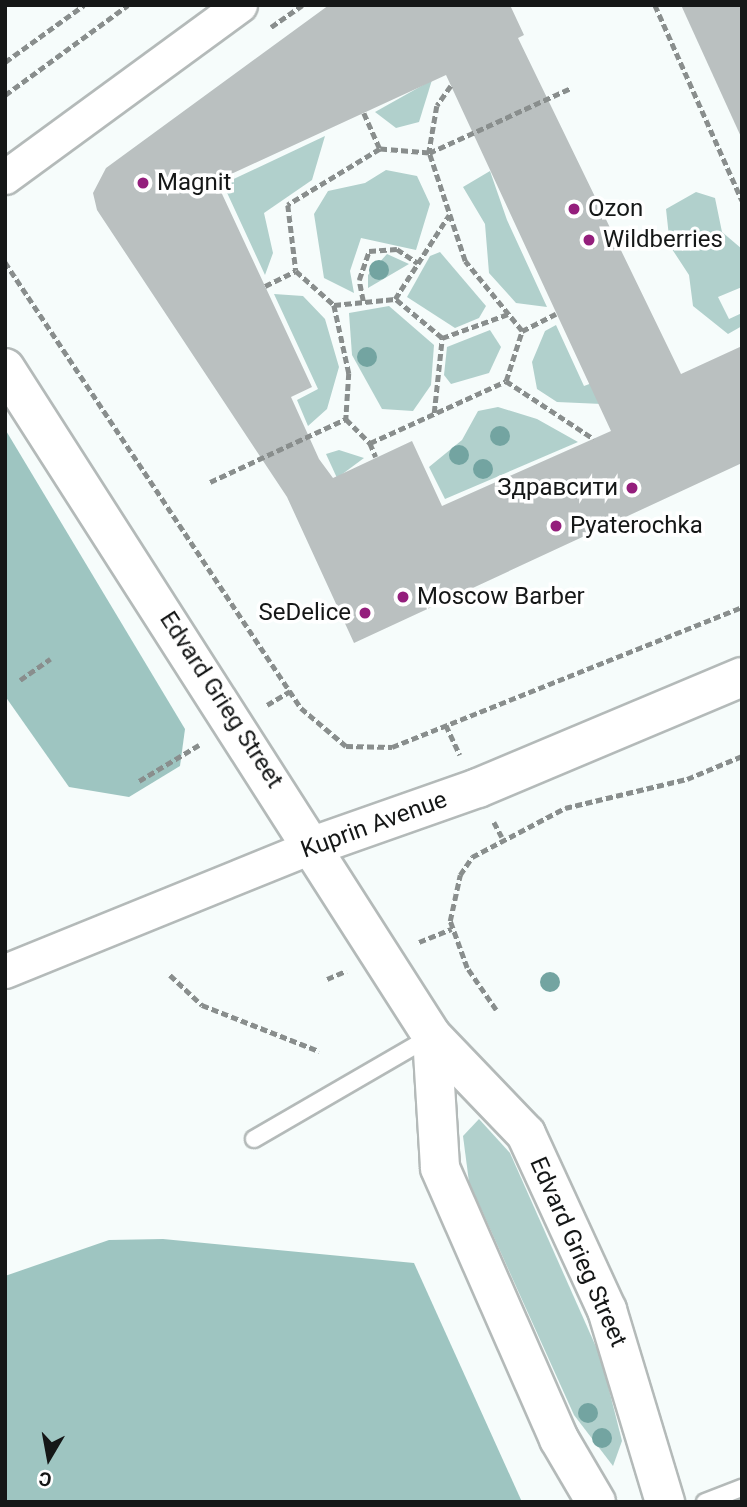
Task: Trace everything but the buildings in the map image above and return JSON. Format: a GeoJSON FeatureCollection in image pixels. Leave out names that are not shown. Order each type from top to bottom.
{"type":"FeatureCollection","features":[{"type":"Feature","properties":{"kind":"street"},"geometry":{"type":"LineString","coordinates":[[5,177],[240,5]]}},
{"type":"Feature","properties":{"kind":"street","name":"Edvard Grieg Street"},"geometry":{"type":"LineString","coordinates":[[5,368],[316,845],[432,1036],[526,1134],[607,1310],[665,1502]]}},
{"type":"Feature","properties":{"kind":"street","name":"Kuprin Avenue"},"geometry":{"type":"LineString","coordinates":[[5,971],[316,845],[478,788],[742,677]]}},
{"type":"Feature","properties":{"kind":"street","name":"Edvard Grieg Street"},"geometry":{"type":"LineString","coordinates":[[432,1036],[440,1168],[559,1439],[596,1502]]}},
{"type":"Feature","properties":{"kind":"lane"},"geometry":{"type":"LineString","coordinates":[[254,1139],[432,1036]]}},
{"type":"Feature","properties":{"kind":"lane"},"geometry":{"type":"LineString","coordinates":[[705,1502],[742,1488]]}},
{"type":"Feature","properties":{"kind":"path"},"geometry":{"type":"LineString","coordinates":[[5,62],[84,5]]}},
{"type":"Feature","properties":{"kind":"path"},"geometry":{"type":"LineString","coordinates":[[5,94],[128,5]]}},
{"type":"Feature","properties":{"kind":"path"},"geometry":{"type":"LineString","coordinates":[[654,5],[742,200]]}},
{"type":"Feature","properties":{"kind":"path"},"geometry":{"type":"LineString","coordinates":[[451,86],[438,106],[429,153],[465,261],[522,331]]}},
{"type":"Feature","properties":{"kind":"path"},"geometry":{"type":"LineString","coordinates":[[376,457],[370,443],[346,419],[349,373],[334,304],[296,271],[288,205],[380,149],[429,153],[571,88]]}},
{"type":"Feature","properties":{"kind":"path"},"geometry":{"type":"LineString","coordinates":[[364,113],[380,149]]}},
{"type":"Feature","properties":{"kind":"path"},"geometry":{"type":"LineString","coordinates":[[395,299],[449,214]]}},
{"type":"Feature","properties":{"kind":"path"},"geometry":{"type":"LineString","coordinates":[[363,301],[360,275],[373,249],[402,251],[418,263]]}},
{"type":"Feature","properties":{"kind":"path"},"geometry":{"type":"LineString","coordinates":[[5,262],[301,708],[346,746],[392,747],[742,607]]}},
{"type":"Feature","properties":{"kind":"path"},"geometry":{"type":"LineString","coordinates":[[265,286],[296,271]]}},
{"type":"Feature","properties":{"kind":"path"},"geometry":{"type":"LineString","coordinates":[[334,304],[395,299],[442,338]]}},
{"type":"Feature","properties":{"kind":"path"},"geometry":{"type":"LineString","coordinates":[[442,338],[508,314]]}},
{"type":"Feature","properties":{"kind":"path"},"geometry":{"type":"LineString","coordinates":[[370,443],[506,381],[522,331],[556,314]]}},
{"type":"Feature","properties":{"kind":"path"},"geometry":{"type":"LineString","coordinates":[[434,413],[442,338]]}},
{"type":"Feature","properties":{"kind":"path"},"geometry":{"type":"LineString","coordinates":[[506,381],[594,439]]}},
{"type":"Feature","properties":{"kind":"path"},"geometry":{"type":"LineString","coordinates":[[210,482],[346,419]]}},
{"type":"Feature","properties":{"kind":"path"},"geometry":{"type":"LineString","coordinates":[[20,680],[50,659]]}},
{"type":"Feature","properties":{"kind":"path"},"geometry":{"type":"LineString","coordinates":[[496,1010],[467,968],[450,921],[456,887],[472,857],[565,808],[687,779],[742,756]]}},
{"type":"Feature","properties":{"kind":"path"},"geometry":{"type":"LineString","coordinates":[[170,975],[202,1005],[319,1051]]}},
{"type":"Feature","properties":{"kind":"shaded area"},"geometry":{"type":"Polygon","coordinates":[[[432,80],[419,122],[396,128],[375,112],[432,80]]]}},
{"type":"Feature","properties":{"kind":"shaded area"},"geometry":{"type":"Polygon","coordinates":[[[325,136],[312,180],[264,213],[273,253],[265,275],[223,184],[325,136]]]}},
{"type":"Feature","properties":{"kind":"shaded area"},"geometry":{"type":"Polygon","coordinates":[[[386,170],[417,176],[430,204],[416,250],[361,238],[350,271],[354,293],[324,278],[314,214],[328,191],[365,183],[386,170]]]}},
{"type":"Feature","properties":{"kind":"shaded area"},"geometry":{"type":"Polygon","coordinates":[[[490,171],[507,220],[547,307],[516,303],[489,273],[485,224],[463,187],[490,171]]]}},
{"type":"Feature","properties":{"kind":"shaded area"},"geometry":{"type":"Polygon","coordinates":[[[696,192],[715,198],[722,232],[742,249],[742,287],[718,297],[729,319],[742,313],[742,326],[728,334],[693,306],[689,275],[670,246],[666,209],[696,192]]]}},
{"type":"Feature","properties":{"kind":"shaded area"},"geometry":{"type":"Polygon","coordinates":[[[440,252],[486,306],[479,318],[455,328],[407,297],[430,256],[440,252]]]}},
{"type":"Feature","properties":{"kind":"shaded area"},"geometry":{"type":"Polygon","coordinates":[[[387,254],[409,264],[368,288],[368,275],[387,254]]]}},
{"type":"Feature","properties":{"kind":"shaded area"},"geometry":{"type":"Polygon","coordinates":[[[274,294],[303,296],[325,319],[339,367],[327,409],[308,426],[297,400],[318,389],[274,294]]]}},
{"type":"Feature","properties":{"kind":"shaded area"},"geometry":{"type":"Polygon","coordinates":[[[389,306],[434,345],[431,385],[413,411],[382,409],[352,355],[349,313],[389,306]]]}},
{"type":"Feature","properties":{"kind":"shaded area"},"geometry":{"type":"Polygon","coordinates":[[[556,325],[584,386],[592,383],[602,404],[557,402],[537,389],[532,362],[545,331],[556,325]]]}},
{"type":"Feature","properties":{"kind":"shaded area"},"geometry":{"type":"Polygon","coordinates":[[[490,330],[501,347],[489,373],[451,384],[444,375],[447,347],[490,330]]]}},
{"type":"Feature","properties":{"kind":"shaded area"},"geometry":{"type":"Polygon","coordinates":[[[498,407],[537,419],[578,442],[445,499],[429,467],[462,440],[478,411],[498,407]]]}},
{"type":"Feature","properties":{"kind":"shaded area"},"geometry":{"type":"Polygon","coordinates":[[[5,429],[185,729],[180,766],[129,797],[69,787],[5,696],[5,429]]]}},
{"type":"Feature","properties":{"kind":"shaded area"},"geometry":{"type":"Polygon","coordinates":[[[339,450],[364,458],[337,478],[326,454],[339,450]]]}},
{"type":"Feature","properties":{"kind":"shaded area"},"geometry":{"type":"Polygon","coordinates":[[[479,1119],[510,1153],[601,1358],[622,1441],[613,1466],[574,1415],[469,1182],[463,1136],[479,1119]]]}},
{"type":"Feature","properties":{"kind":"shaded area"},"geometry":{"type":"Polygon","coordinates":[[[163,1239],[414,1263],[522,1502],[5,1502],[5,1276],[109,1240],[163,1239]]]}},
{"type":"Feature","properties":{"kind":"place","name":"Magnit"},"geometry":{"type":"Point","coordinates":[143,183]}},
{"type":"Feature","properties":{"kind":"place","name":"Ozon"},"geometry":{"type":"Point","coordinates":[574,209]}},
{"type":"Feature","properties":{"kind":"place","name":"Wildberries"},"geometry":{"type":"Point","coordinates":[589,240]}},
{"type":"Feature","properties":{"kind":"place","name":"Здравсити"},"geometry":{"type":"Point","coordinates":[632,488]}},
{"type":"Feature","properties":{"kind":"place","name":"Pyaterochka"},"geometry":{"type":"Point","coordinates":[556,526]}},
{"type":"Feature","properties":{"kind":"place","name":"Moscow Barber"},"geometry":{"type":"Point","coordinates":[403,597]}},
{"type":"Feature","properties":{"kind":"place","name":"SeDelice"},"geometry":{"type":"Point","coordinates":[365,613]}}]}
